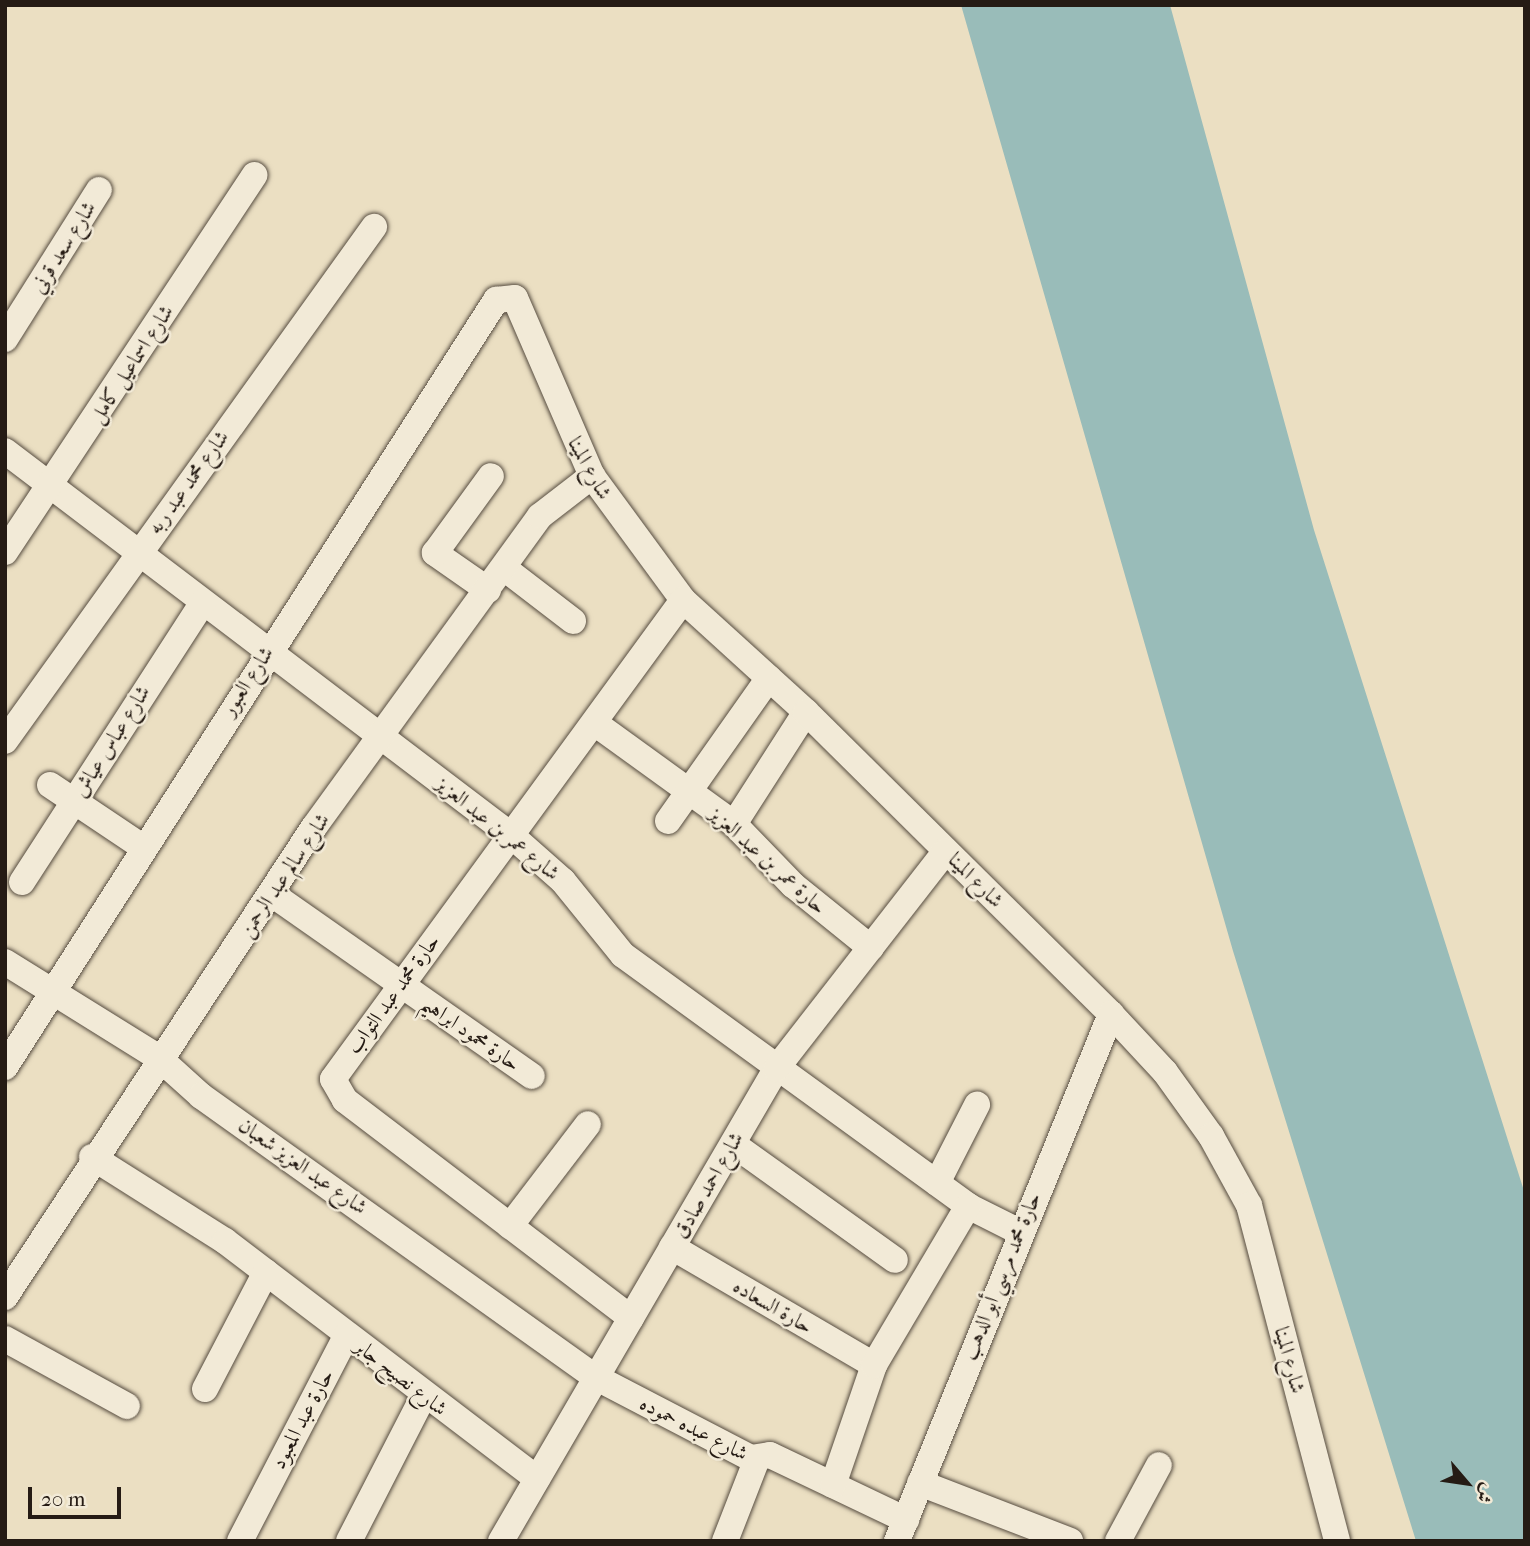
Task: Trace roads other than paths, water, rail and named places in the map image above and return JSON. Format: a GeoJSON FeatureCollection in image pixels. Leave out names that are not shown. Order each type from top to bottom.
{"type":"FeatureCollection","features":[{"type":"Feature","properties":{"kind":"street","name":"شارع اسماعيل كامل"},"geometry":{"type":"LineString","coordinates":[[5,552],[255,175]]}},
{"type":"Feature","properties":{"kind":"street","name":"شارع سعد قرني"},"geometry":{"type":"LineString","coordinates":[[5,339],[99,190]]}},
{"type":"Feature","properties":{"kind":"street","name":"شارع محمد عبد ربه"},"geometry":{"type":"LineString","coordinates":[[5,741],[138,550],[374,227]]}},
{"type":"Feature","properties":{"kind":"street","name":"شارع المينا"},"geometry":{"type":"LineString","coordinates":[[496,300],[505,296],[522,305],[592,476],[683,600],[806,712],[1111,1014],[1165,1072],[1249,1205],[1337,1541]]}},
{"type":"Feature","properties":{"kind":"street","name":"شارع العبور"},"geometry":{"type":"LineString","coordinates":[[5,1068],[141,846],[496,300]]}},
{"type":"Feature","properties":{"kind":"street","name":"شارع عمر بن عبد العزيز"},"geometry":{"type":"LineString","coordinates":[[5,452],[52,483],[203,602],[512,836],[564,881],[610,943],[776,1069],[968,1206],[1018,1231]]}},
{"type":"Feature","properties":{"kind":"street"},"geometry":{"type":"LineString","coordinates":[[488,590],[435,554],[491,476]]}},
{"type":"Feature","properties":{"kind":"street","name":"شارع سالم عبد الرحمن"},"geometry":{"type":"LineString","coordinates":[[5,1297],[92,1157],[382,736],[540,516],[592,476]]}},
{"type":"Feature","properties":{"kind":"street"},"geometry":{"type":"LineString","coordinates":[[504,568],[573,621]]}},
{"type":"Feature","properties":{"kind":"street","name":"حارة محمد عبد التواب"},"geometry":{"type":"LineString","coordinates":[[631,1318],[335,1092],[339,1067],[399,983],[596,724],[683,600]]}},
{"type":"Feature","properties":{"kind":"street","name":"شارع عباس عياش"},"geometry":{"type":"LineString","coordinates":[[22,882],[203,602]]}},
{"type":"Feature","properties":{"kind":"street"},"geometry":{"type":"LineString","coordinates":[[668,821],[769,678]]}},
{"type":"Feature","properties":{"kind":"street"},"geometry":{"type":"LineString","coordinates":[[734,824],[806,712]]}},
{"type":"Feature","properties":{"kind":"street","name":"حارة عمر بن عبد العزيز"},"geometry":{"type":"LineString","coordinates":[[596,724],[734,824],[793,885],[871,948]]}},
{"type":"Feature","properties":{"kind":"street"},"geometry":{"type":"LineString","coordinates":[[50,785],[141,846]]}},
{"type":"Feature","properties":{"kind":"street","name":"شارع احمد صادق"},"geometry":{"type":"LineString","coordinates":[[501,1541],[776,1069],[946,851]]}},
{"type":"Feature","properties":{"kind":"street","name":"حارة محمود ابراهيم"},"geometry":{"type":"LineString","coordinates":[[272,894],[532,1076]]}},
{"type":"Feature","properties":{"kind":"street","name":"شارع عبد العزيز شعبان"},"geometry":{"type":"LineString","coordinates":[[5,962],[159,1058],[201,1096],[597,1378]]}},
{"type":"Feature","properties":{"kind":"street","name":"حارة محمد مرسي أبو الدهب"},"geometry":{"type":"LineString","coordinates":[[902,1530],[1018,1231],[1111,1014]]}},
{"type":"Feature","properties":{"kind":"street"},"geometry":{"type":"LineString","coordinates":[[937,1183],[977,1105]]}},
{"type":"Feature","properties":{"kind":"street"},"geometry":{"type":"LineString","coordinates":[[510,1226],[588,1124]]}},
{"type":"Feature","properties":{"kind":"street"},"geometry":{"type":"LineString","coordinates":[[733,1144],[895,1260]]}},
{"type":"Feature","properties":{"kind":"street","name":"شارع نصيح جابر"},"geometry":{"type":"LineString","coordinates":[[92,1157],[266,1272],[537,1479]]}},
{"type":"Feature","properties":{"kind":"street"},"geometry":{"type":"LineString","coordinates":[[833,1485],[874,1365],[968,1206]]}},
{"type":"Feature","properties":{"kind":"street","name":"حارة السعاده"},"geometry":{"type":"LineString","coordinates":[[672,1247],[874,1365]]}},
{"type":"Feature","properties":{"kind":"street"},"geometry":{"type":"LineString","coordinates":[[205,1389],[266,1272]]}},
{"type":"Feature","properties":{"kind":"street","name":"حارة عبد المعبود"},"geometry":{"type":"LineString","coordinates":[[240,1541],[347,1335]]}},
{"type":"Feature","properties":{"kind":"street"},"geometry":{"type":"LineString","coordinates":[[5,1339],[127,1406]]}},
{"type":"Feature","properties":{"kind":"street","name":"شارع عبده حموده"},"geometry":{"type":"LineString","coordinates":[[597,1378],[757,1460],[770,1455],[833,1485],[902,1530]]}},
{"type":"Feature","properties":{"kind":"street"},"geometry":{"type":"LineString","coordinates":[[349,1541],[424,1395]]}},
{"type":"Feature","properties":{"kind":"street"},"geometry":{"type":"LineString","coordinates":[[725,1541],[757,1460]]}},
{"type":"Feature","properties":{"kind":"street"},"geometry":{"type":"LineString","coordinates":[[1118,1541],[1159,1465]]}},
{"type":"Feature","properties":{"kind":"street"},"geometry":{"type":"LineString","coordinates":[[919,1483],[1070,1541]]}},
{"type":"Feature","properties":{"kind":"water"},"geometry":{"type":"Polygon","coordinates":[[[961,5],[1170,5],[1314,530],[1525,1194],[1525,1541],[1416,1541],[1233,951],[961,5]]]}}]}
